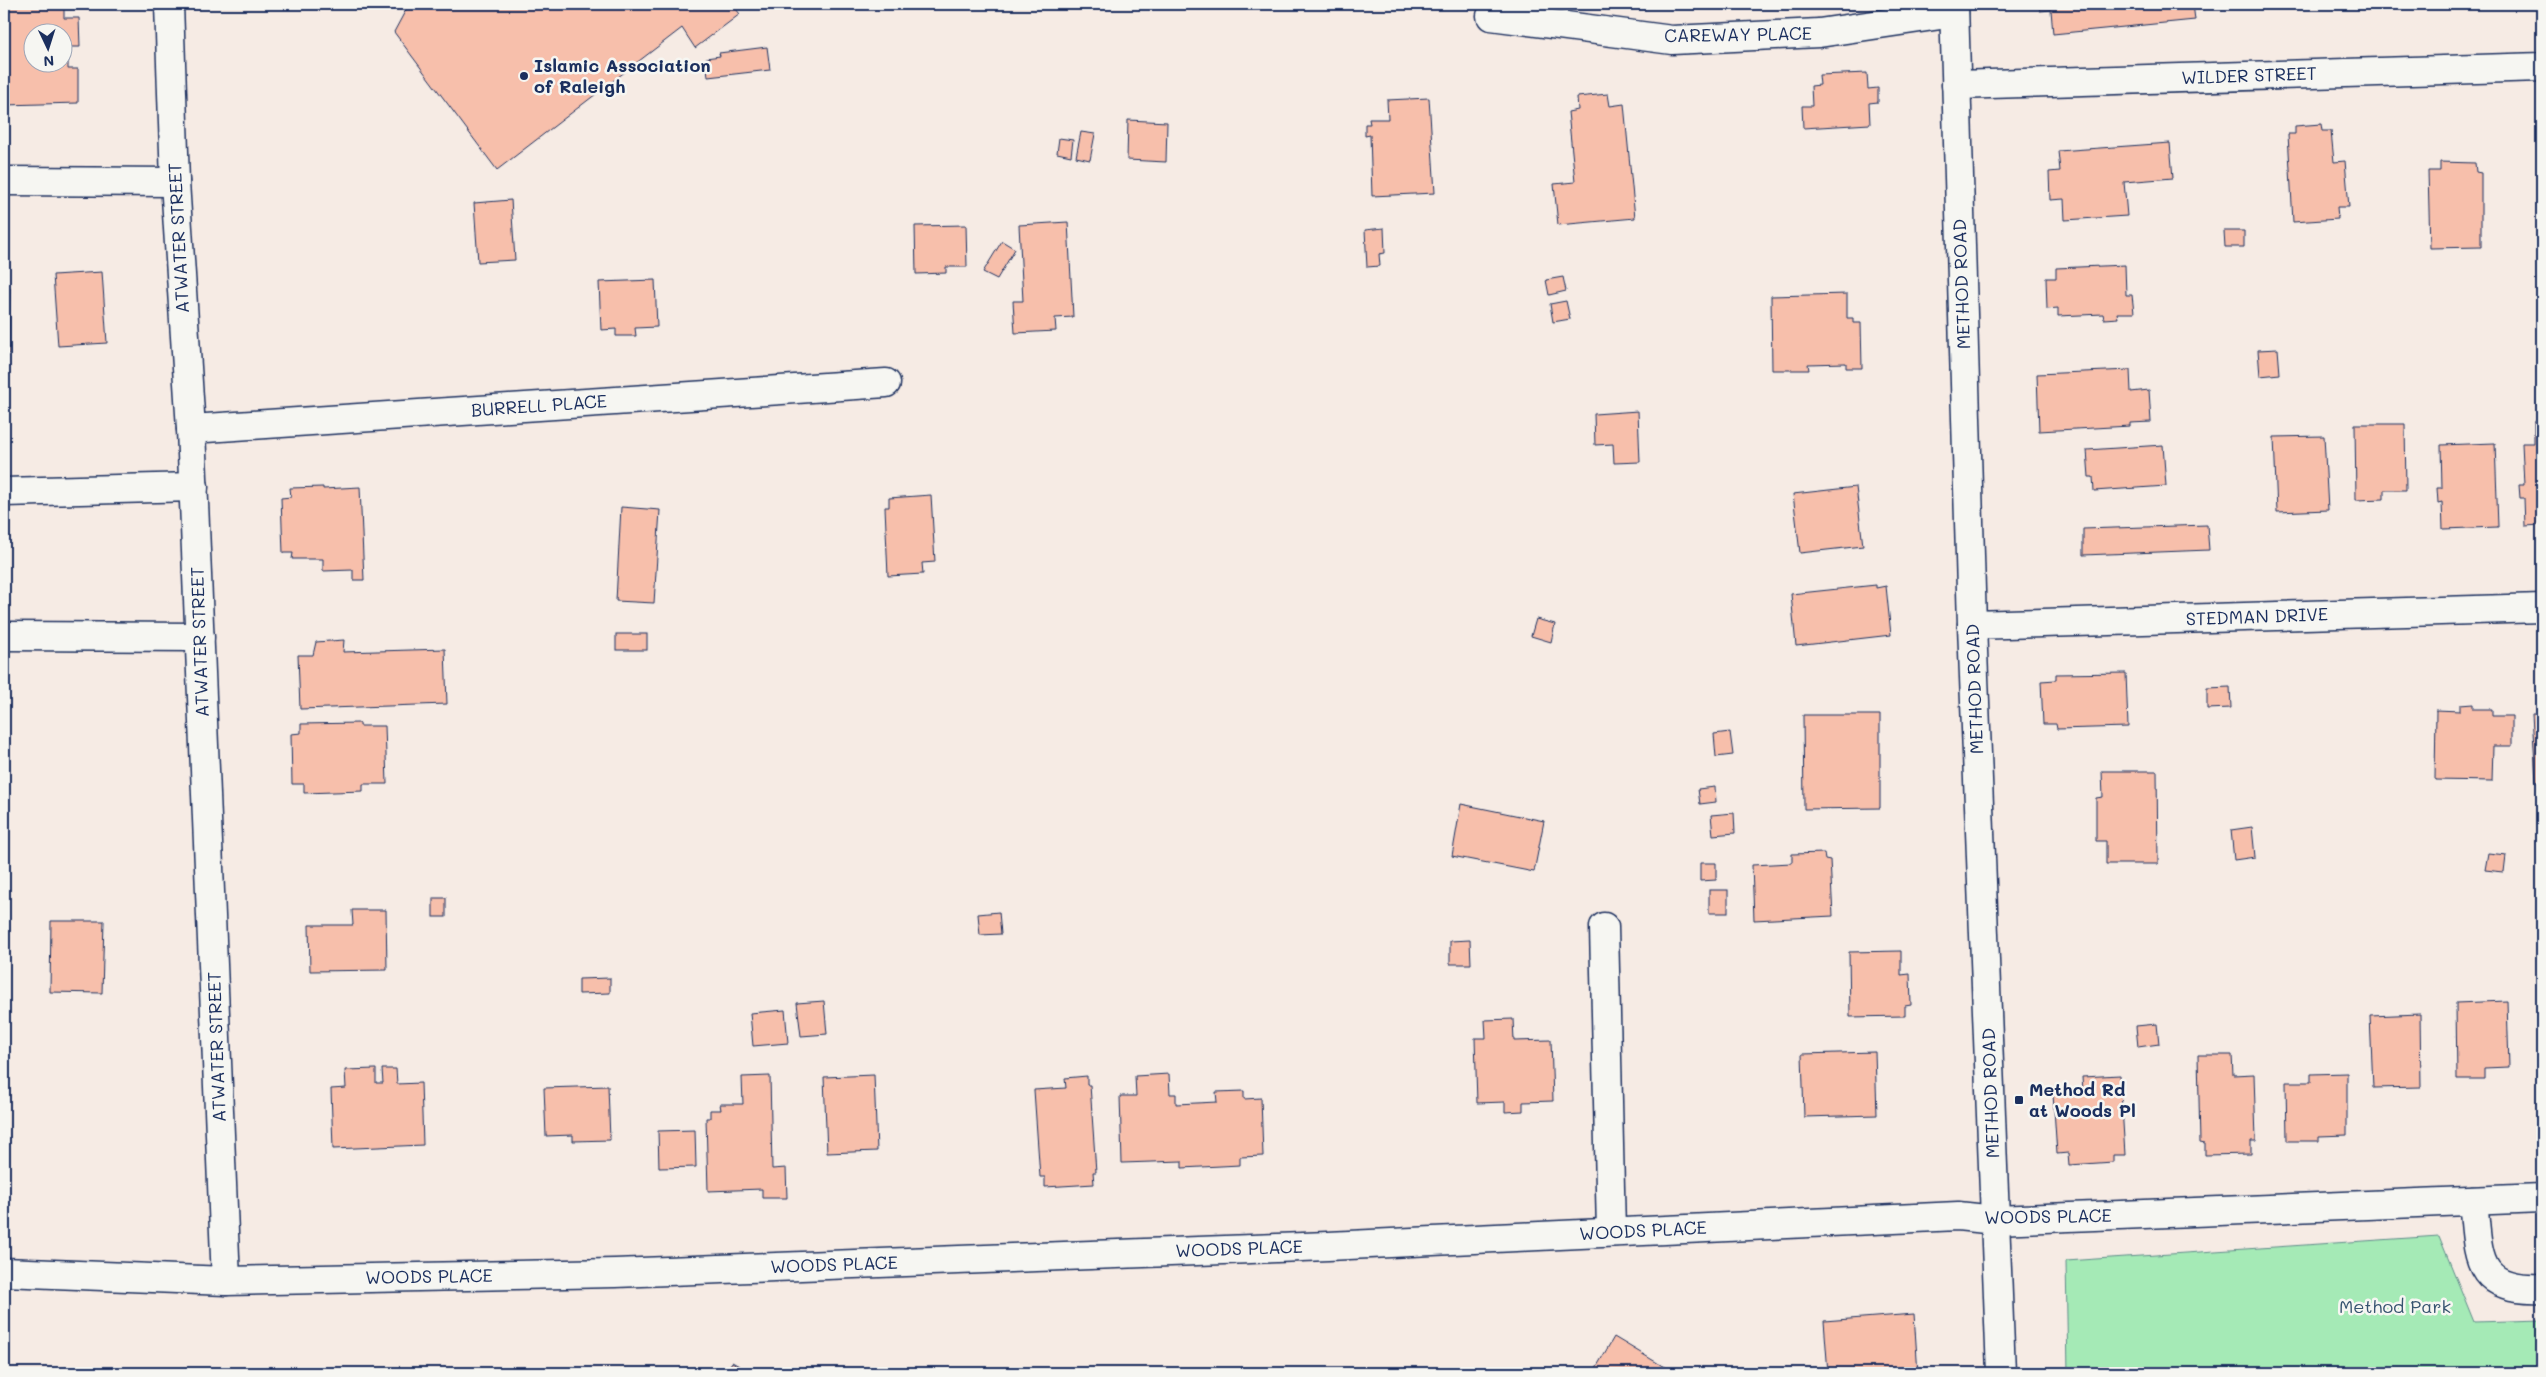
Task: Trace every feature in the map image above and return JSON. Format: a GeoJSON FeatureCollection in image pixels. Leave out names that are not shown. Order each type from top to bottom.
{"type":"FeatureCollection","features":[{"type":"Feature","properties":{"kind":"street","name":"ATWATER STREET"},"geometry":{"type":"LineString","coordinates":[[169,4],[175,182],[194,487],[226,1281]]}},
{"type":"Feature","properties":{"kind":"street","name":"CAREWAY PLACE"},"geometry":{"type":"LineString","coordinates":[[1491,16],[1672,40],[1819,33],[1954,8]]}},
{"type":"Feature","properties":{"kind":"street","name":"METHOD ROAD"},"geometry":{"type":"LineString","coordinates":[[1954,8],[1972,625],[2001,1373]]}},
{"type":"Feature","properties":{"kind":"street","name":"WILDER STREET"},"geometry":{"type":"LineString","coordinates":[[1956,85],[2542,67]]}},
{"type":"Feature","properties":{"kind":"street"},"geometry":{"type":"LineString","coordinates":[[4,181],[175,182]]}},
{"type":"Feature","properties":{"kind":"street","name":"BURRELL PLACE"},"geometry":{"type":"LineString","coordinates":[[191,429],[886,384]]}},
{"type":"Feature","properties":{"kind":"street"},"geometry":{"type":"LineString","coordinates":[[4,492],[194,487]]}},
{"type":"Feature","properties":{"kind":"street","name":"STEDMAN DRIVE"},"geometry":{"type":"LineString","coordinates":[[1972,625],[2542,608]]}},
{"type":"Feature","properties":{"kind":"street"},"geometry":{"type":"LineString","coordinates":[[4,636],[200,637]]}},
{"type":"Feature","properties":{"kind":"street"},"geometry":{"type":"LineString","coordinates":[[1604,927],[1611,1232]]}},
{"type":"Feature","properties":{"kind":"street","name":"WOODS PLACE"},"geometry":{"type":"LineString","coordinates":[[4,1272],[226,1281],[615,1274],[1958,1216],[1996,1220],[2542,1198]]}},
{"type":"Feature","properties":{"kind":"street"},"geometry":{"type":"LineString","coordinates":[[2473,1201],[2480,1257],[2493,1279],[2502,1284],[2528,1289],[2542,1288]]}},
{"type":"Feature","properties":{"kind":"green space","name":"Method Park"},"geometry":{"type":"Polygon","coordinates":[[[2439,1236],[2474,1322],[2542,1320],[2542,1373],[2068,1373],[2066,1261],[2439,1236]]]}},
{"type":"Feature","properties":{"kind":"building"},"geometry":{"type":"Polygon","coordinates":[[[4,4],[64,4],[64,18],[79,18],[80,47],[72,47],[72,22],[22,22],[22,72],[72,72],[72,69],[78,69],[78,103],[4,105],[4,4]]]}},
{"type":"Feature","properties":{"kind":"building","name":"Islamic Association of Raleigh"},"geometry":{"type":"Polygon","coordinates":[[[409,4],[732,4],[740,14],[695,48],[682,28],[497,170],[394,32],[409,4]]]}},
{"type":"Feature","properties":{"kind":"building"},"geometry":{"type":"Polygon","coordinates":[[[2039,4],[2193,4],[2195,20],[2053,34],[2051,10],[2040,11],[2039,4]]]}},
{"type":"Feature","properties":{"kind":"building"},"geometry":{"type":"Polygon","coordinates":[[[767,47],[770,70],[708,77],[706,58],[720,56],[719,53],[767,47]]]}},
{"type":"Feature","properties":{"kind":"building"},"geometry":{"type":"Polygon","coordinates":[[[1867,73],[1868,89],[1878,88],[1878,102],[1869,103],[1870,124],[1803,128],[1802,106],[1812,106],[1811,86],[1820,85],[1819,75],[1867,73]]]}},
{"type":"Feature","properties":{"kind":"building"},"geometry":{"type":"Polygon","coordinates":[[[1608,94],[1610,106],[1624,104],[1635,218],[1558,225],[1554,184],[1575,182],[1568,112],[1578,110],[1577,97],[1608,94]]]}},
{"type":"Feature","properties":{"kind":"building"},"geometry":{"type":"Polygon","coordinates":[[[1429,98],[1435,193],[1372,196],[1370,135],[1365,136],[1365,124],[1370,124],[1369,119],[1388,119],[1387,100],[1429,98]]]}},
{"type":"Feature","properties":{"kind":"building"},"geometry":{"type":"Polygon","coordinates":[[[1128,120],[1167,122],[1166,162],[1127,160],[1128,120]]]}},
{"type":"Feature","properties":{"kind":"building"},"geometry":{"type":"Polygon","coordinates":[[[2321,124],[2322,131],[2331,131],[2334,162],[2345,161],[2349,207],[2337,207],[2338,219],[2293,222],[2288,134],[2295,134],[2295,126],[2321,124]]]}},
{"type":"Feature","properties":{"kind":"building"},"geometry":{"type":"Polygon","coordinates":[[[1081,132],[1095,134],[1090,160],[1076,157],[1081,132]]]}},
{"type":"Feature","properties":{"kind":"building"},"geometry":{"type":"Polygon","coordinates":[[[1059,138],[1073,140],[1071,156],[1057,153],[1059,138]]]}},
{"type":"Feature","properties":{"kind":"building"},"geometry":{"type":"Polygon","coordinates":[[[2170,143],[2173,178],[2124,182],[2127,216],[2065,220],[2064,199],[2050,200],[2049,172],[2060,171],[2058,151],[2170,143]]]}},
{"type":"Feature","properties":{"kind":"building"},"geometry":{"type":"Polygon","coordinates":[[[2440,162],[2475,163],[2476,172],[2481,173],[2481,247],[2430,248],[2428,171],[2440,171],[2440,162]]]}},
{"type":"Feature","properties":{"kind":"building"},"geometry":{"type":"Polygon","coordinates":[[[511,200],[515,260],[478,262],[474,203],[511,200]]]}},
{"type":"Feature","properties":{"kind":"building"},"geometry":{"type":"Polygon","coordinates":[[[1068,222],[1073,317],[1055,318],[1056,331],[1015,333],[1013,301],[1023,301],[1019,225],[1068,222]]]}},
{"type":"Feature","properties":{"kind":"building"},"geometry":{"type":"Polygon","coordinates":[[[966,225],[967,267],[946,267],[946,273],[916,274],[915,226],[966,225]]]}},
{"type":"Feature","properties":{"kind":"building"},"geometry":{"type":"Polygon","coordinates":[[[1384,228],[1385,253],[1379,254],[1380,266],[1367,267],[1365,230],[1384,228]]]}},
{"type":"Feature","properties":{"kind":"building"},"geometry":{"type":"Polygon","coordinates":[[[2224,231],[2244,231],[2244,247],[2225,247],[2224,231]]]}},
{"type":"Feature","properties":{"kind":"building"},"geometry":{"type":"Polygon","coordinates":[[[1002,241],[1015,249],[997,279],[983,272],[1002,241]]]}},
{"type":"Feature","properties":{"kind":"building"},"geometry":{"type":"Polygon","coordinates":[[[2125,265],[2126,295],[2132,295],[2134,313],[2117,313],[2118,318],[2104,319],[2103,314],[2058,316],[2058,308],[2047,309],[2046,278],[2056,278],[2056,268],[2125,265]]]}},
{"type":"Feature","properties":{"kind":"building"},"geometry":{"type":"Polygon","coordinates":[[[102,272],[107,343],[58,346],[53,275],[102,272]]]}},
{"type":"Feature","properties":{"kind":"building"},"geometry":{"type":"Polygon","coordinates":[[[1563,277],[1566,291],[1549,295],[1546,280],[1563,277]]]}},
{"type":"Feature","properties":{"kind":"building"},"geometry":{"type":"Polygon","coordinates":[[[655,280],[657,327],[635,328],[636,336],[616,336],[616,329],[601,330],[599,282],[655,280]]]}},
{"type":"Feature","properties":{"kind":"building"},"geometry":{"type":"Polygon","coordinates":[[[4,288],[10,288],[9,354],[4,354],[4,288]]]}},
{"type":"Feature","properties":{"kind":"building"},"geometry":{"type":"Polygon","coordinates":[[[1847,294],[1847,318],[1853,318],[1853,323],[1861,323],[1862,368],[1846,368],[1846,363],[1808,364],[1809,370],[1772,370],[1771,296],[1847,294]]]}},
{"type":"Feature","properties":{"kind":"building"},"geometry":{"type":"Polygon","coordinates":[[[1566,301],[1570,319],[1553,322],[1550,304],[1566,301]]]}},
{"type":"Feature","properties":{"kind":"building"},"geometry":{"type":"Polygon","coordinates":[[[2278,349],[2280,374],[2260,376],[2258,350],[2278,349]]]}},
{"type":"Feature","properties":{"kind":"building"},"geometry":{"type":"Polygon","coordinates":[[[2130,370],[2131,392],[2149,390],[2151,422],[2130,423],[2130,426],[2039,431],[2037,374],[2130,370]]]}},
{"type":"Feature","properties":{"kind":"building"},"geometry":{"type":"Polygon","coordinates":[[[1638,411],[1640,462],[1614,463],[1613,444],[1595,445],[1594,414],[1638,411]]]}},
{"type":"Feature","properties":{"kind":"building"},"geometry":{"type":"Polygon","coordinates":[[[2534,421],[2542,421],[2542,525],[2525,526],[2524,498],[2520,498],[2519,485],[2524,485],[2522,443],[2534,443],[2534,421]]]}},
{"type":"Feature","properties":{"kind":"building"},"geometry":{"type":"Polygon","coordinates":[[[2355,424],[2405,424],[2406,490],[2384,490],[2384,499],[2356,500],[2355,424]]]}},
{"type":"Feature","properties":{"kind":"building"},"geometry":{"type":"Polygon","coordinates":[[[2324,436],[2328,510],[2277,512],[2274,437],[2324,436]]]}},
{"type":"Feature","properties":{"kind":"building"},"geometry":{"type":"Polygon","coordinates":[[[2495,443],[2498,527],[2443,529],[2442,502],[2438,503],[2437,488],[2442,488],[2441,445],[2495,443]]]}},
{"type":"Feature","properties":{"kind":"building"},"geometry":{"type":"Polygon","coordinates":[[[2163,445],[2166,486],[2094,491],[2093,477],[2089,477],[2087,450],[2163,445]]]}},
{"type":"Feature","properties":{"kind":"building"},"geometry":{"type":"Polygon","coordinates":[[[323,487],[323,489],[360,487],[364,580],[353,580],[353,570],[323,571],[323,559],[292,559],[293,553],[283,553],[281,498],[291,497],[290,488],[323,487]]]}},
{"type":"Feature","properties":{"kind":"building"},"geometry":{"type":"Polygon","coordinates":[[[1856,487],[1863,546],[1800,553],[1793,494],[1856,487]]]}},
{"type":"Feature","properties":{"kind":"building"},"geometry":{"type":"Polygon","coordinates":[[[931,495],[935,562],[922,563],[923,574],[888,576],[885,507],[889,507],[889,498],[931,495]]]}},
{"type":"Feature","properties":{"kind":"building"},"geometry":{"type":"Polygon","coordinates":[[[621,507],[660,510],[654,603],[616,601],[621,507]]]}},
{"type":"Feature","properties":{"kind":"building"},"geometry":{"type":"Polygon","coordinates":[[[2207,525],[2209,550],[2083,555],[2083,529],[2207,525]]]}},
{"type":"Feature","properties":{"kind":"building"},"geometry":{"type":"Polygon","coordinates":[[[1876,585],[1876,588],[1886,586],[1891,635],[1796,646],[1791,594],[1876,585]]]}},
{"type":"Feature","properties":{"kind":"building"},"geometry":{"type":"Polygon","coordinates":[[[1536,619],[1555,624],[1551,642],[1531,636],[1536,619]]]}},
{"type":"Feature","properties":{"kind":"building"},"geometry":{"type":"Polygon","coordinates":[[[616,634],[647,634],[647,650],[616,650],[616,634]]]}},
{"type":"Feature","properties":{"kind":"building"},"geometry":{"type":"Polygon","coordinates":[[[344,640],[343,652],[445,649],[447,704],[300,709],[298,655],[313,655],[316,642],[344,640]]]}},
{"type":"Feature","properties":{"kind":"building"},"geometry":{"type":"Polygon","coordinates":[[[2126,673],[2128,727],[2057,729],[2056,724],[2043,724],[2041,681],[2056,680],[2056,674],[2126,673]]]}},
{"type":"Feature","properties":{"kind":"building"},"geometry":{"type":"Polygon","coordinates":[[[2230,687],[2231,708],[2207,709],[2207,688],[2230,687]]]}},
{"type":"Feature","properties":{"kind":"building"},"geometry":{"type":"Polygon","coordinates":[[[2473,704],[2473,709],[2492,709],[2492,716],[2512,716],[2512,746],[2493,746],[2492,781],[2435,780],[2436,710],[2460,711],[2460,705],[2473,704]]]}},
{"type":"Feature","properties":{"kind":"building"},"geometry":{"type":"Polygon","coordinates":[[[2532,714],[2542,714],[2542,781],[2536,782],[2532,714]]]}},
{"type":"Feature","properties":{"kind":"building"},"geometry":{"type":"Polygon","coordinates":[[[1803,715],[1880,715],[1880,808],[1804,809],[1803,715]]]}},
{"type":"Feature","properties":{"kind":"building"},"geometry":{"type":"Polygon","coordinates":[[[360,723],[360,726],[385,726],[387,784],[363,784],[363,791],[304,793],[304,784],[292,784],[291,734],[301,733],[301,724],[360,723]]]}},
{"type":"Feature","properties":{"kind":"building"},"geometry":{"type":"Polygon","coordinates":[[[1730,732],[1733,755],[1716,757],[1714,734],[1730,732]]]}},
{"type":"Feature","properties":{"kind":"building"},"geometry":{"type":"Polygon","coordinates":[[[2102,771],[2157,771],[2158,864],[2106,864],[2106,841],[2096,841],[2096,798],[2103,797],[2102,771]]]}},
{"type":"Feature","properties":{"kind":"building"},"geometry":{"type":"Polygon","coordinates":[[[1715,787],[1716,802],[1700,804],[1698,789],[1715,787]]]}},
{"type":"Feature","properties":{"kind":"building"},"geometry":{"type":"Polygon","coordinates":[[[1461,804],[1544,821],[1534,872],[1452,856],[1461,804]]]}},
{"type":"Feature","properties":{"kind":"building"},"geometry":{"type":"Polygon","coordinates":[[[1734,813],[1735,833],[1713,835],[1711,815],[1734,813]]]}},
{"type":"Feature","properties":{"kind":"building"},"geometry":{"type":"Polygon","coordinates":[[[2252,827],[2255,857],[2234,860],[2231,830],[2252,827]]]}},
{"type":"Feature","properties":{"kind":"building"},"geometry":{"type":"Polygon","coordinates":[[[1824,853],[1825,859],[1830,860],[1833,916],[1754,920],[1752,865],[1792,863],[1792,854],[1824,853]]]}},
{"type":"Feature","properties":{"kind":"building"},"geometry":{"type":"Polygon","coordinates":[[[2488,853],[2506,855],[2504,872],[2485,870],[2488,853]]]}},
{"type":"Feature","properties":{"kind":"building"},"geometry":{"type":"Polygon","coordinates":[[[1700,863],[1716,863],[1716,880],[1700,881],[1700,863]]]}},
{"type":"Feature","properties":{"kind":"building"},"geometry":{"type":"Polygon","coordinates":[[[1709,890],[1728,890],[1728,913],[1709,913],[1709,890]]]}},
{"type":"Feature","properties":{"kind":"building"},"geometry":{"type":"Polygon","coordinates":[[[433,898],[446,898],[446,917],[433,917],[433,898]]]}},
{"type":"Feature","properties":{"kind":"building"},"geometry":{"type":"Polygon","coordinates":[[[352,910],[386,910],[387,970],[310,971],[309,925],[353,925],[352,910]]]}},
{"type":"Feature","properties":{"kind":"building"},"geometry":{"type":"Polygon","coordinates":[[[999,912],[1001,934],[980,935],[978,914],[999,912]]]}},
{"type":"Feature","properties":{"kind":"building"},"geometry":{"type":"Polygon","coordinates":[[[51,921],[104,921],[102,993],[50,992],[51,921]]]}},
{"type":"Feature","properties":{"kind":"building"},"geometry":{"type":"Polygon","coordinates":[[[1470,940],[1471,964],[1450,964],[1450,941],[1470,940]]]}},
{"type":"Feature","properties":{"kind":"building"},"geometry":{"type":"Polygon","coordinates":[[[1901,951],[1901,975],[1910,974],[1911,1005],[1905,1006],[1905,1016],[1850,1017],[1849,952],[1901,951]]]}},
{"type":"Feature","properties":{"kind":"building"},"geometry":{"type":"Polygon","coordinates":[[[610,978],[610,993],[579,994],[579,979],[610,978]]]}},
{"type":"Feature","properties":{"kind":"building"},"geometry":{"type":"Polygon","coordinates":[[[824,1001],[827,1034],[801,1036],[797,1003],[824,1001]]]}},
{"type":"Feature","properties":{"kind":"building"},"geometry":{"type":"Polygon","coordinates":[[[2507,1001],[2509,1067],[2484,1068],[2484,1079],[2457,1079],[2456,1003],[2507,1001]]]}},
{"type":"Feature","properties":{"kind":"building"},"geometry":{"type":"Polygon","coordinates":[[[785,1010],[788,1043],[753,1046],[750,1013],[785,1010]]]}},
{"type":"Feature","properties":{"kind":"building"},"geometry":{"type":"Polygon","coordinates":[[[2420,1014],[2421,1087],[2373,1088],[2370,1016],[2420,1014]]]}},
{"type":"Feature","properties":{"kind":"building"},"geometry":{"type":"Polygon","coordinates":[[[1513,1019],[1514,1041],[1551,1040],[1553,1101],[1523,1102],[1523,1111],[1505,1112],[1505,1102],[1477,1103],[1475,1038],[1486,1038],[1485,1020],[1513,1019]]]}},
{"type":"Feature","properties":{"kind":"building"},"geometry":{"type":"Polygon","coordinates":[[[2157,1024],[2159,1044],[2138,1047],[2136,1026],[2157,1024]]]}},
{"type":"Feature","properties":{"kind":"building"},"geometry":{"type":"Polygon","coordinates":[[[1875,1052],[1877,1115],[1804,1117],[1802,1054],[1875,1052]]]}},
{"type":"Feature","properties":{"kind":"building"},"geometry":{"type":"Polygon","coordinates":[[[2198,1055],[2232,1055],[2233,1075],[2254,1074],[2256,1141],[2251,1141],[2251,1154],[2205,1155],[2205,1144],[2200,1143],[2198,1055]]]}},
{"type":"Feature","properties":{"kind":"building"},"geometry":{"type":"Polygon","coordinates":[[[376,1069],[376,1083],[383,1083],[382,1069],[396,1069],[397,1084],[421,1083],[423,1145],[333,1149],[331,1089],[346,1088],[345,1070],[376,1069]]]}},
{"type":"Feature","properties":{"kind":"building"},"geometry":{"type":"Polygon","coordinates":[[[2347,1073],[2347,1135],[2319,1136],[2319,1141],[2287,1141],[2286,1082],[2311,1082],[2311,1074],[2347,1073]]]}},
{"type":"Feature","properties":{"kind":"building"},"geometry":{"type":"Polygon","coordinates":[[[1169,1074],[1170,1094],[1176,1094],[1176,1104],[1217,1102],[1216,1092],[1244,1091],[1244,1099],[1261,1098],[1263,1156],[1240,1157],[1240,1165],[1182,1168],[1182,1161],[1122,1163],[1120,1096],[1136,1096],[1135,1076],[1169,1074]]]}},
{"type":"Feature","properties":{"kind":"building"},"geometry":{"type":"Polygon","coordinates":[[[874,1075],[877,1151],[827,1153],[824,1077],[874,1075]]]}},
{"type":"Feature","properties":{"kind":"building"},"geometry":{"type":"Polygon","coordinates":[[[2120,1075],[2125,1155],[2113,1155],[2113,1162],[2069,1165],[2068,1153],[2057,1154],[2053,1094],[2083,1092],[2082,1077],[2120,1075]]]}},
{"type":"Feature","properties":{"kind":"building"},"geometry":{"type":"Polygon","coordinates":[[[770,1076],[772,1169],[786,1168],[787,1198],[762,1198],[762,1189],[708,1191],[706,1118],[710,1118],[710,1110],[721,1110],[720,1104],[743,1104],[742,1077],[770,1076]]]}},
{"type":"Feature","properties":{"kind":"building"},"geometry":{"type":"Polygon","coordinates":[[[1087,1076],[1087,1085],[1090,1085],[1096,1172],[1093,1172],[1094,1184],[1045,1187],[1045,1177],[1040,1177],[1034,1090],[1066,1088],[1065,1078],[1087,1076]]]}},
{"type":"Feature","properties":{"kind":"building"},"geometry":{"type":"Polygon","coordinates":[[[608,1086],[610,1140],[573,1141],[573,1135],[546,1136],[544,1088],[608,1086]]]}},
{"type":"Feature","properties":{"kind":"building"},"geometry":{"type":"Polygon","coordinates":[[[2539,1105],[2542,1105],[2542,1144],[2541,1144],[2539,1105]]]}},
{"type":"Feature","properties":{"kind":"building"},"geometry":{"type":"Polygon","coordinates":[[[695,1130],[696,1167],[659,1168],[658,1131],[695,1130]]]}},
{"type":"Feature","properties":{"kind":"building"},"geometry":{"type":"Polygon","coordinates":[[[1914,1314],[1918,1373],[1828,1373],[1824,1321],[1914,1314]]]}},
{"type":"Feature","properties":{"kind":"building"},"geometry":{"type":"Polygon","coordinates":[[[1614,1337],[1671,1371],[1670,1373],[1593,1373],[1614,1337]]]}},
{"type":"Feature","properties":{"kind":"building"},"geometry":{"type":"Polygon","coordinates":[[[732,1362],[752,1373],[725,1373],[732,1362]]]}},
{"type":"Feature","properties":{"kind":"place","name":"Islamic Association of Raleigh"},"geometry":{"type":"Point","coordinates":[524,76]}},
{"type":"Feature","properties":{"kind":"place","name":"Method Rd at Woods Pl"},"geometry":{"type":"Point","coordinates":[2019,1100]}}]}
